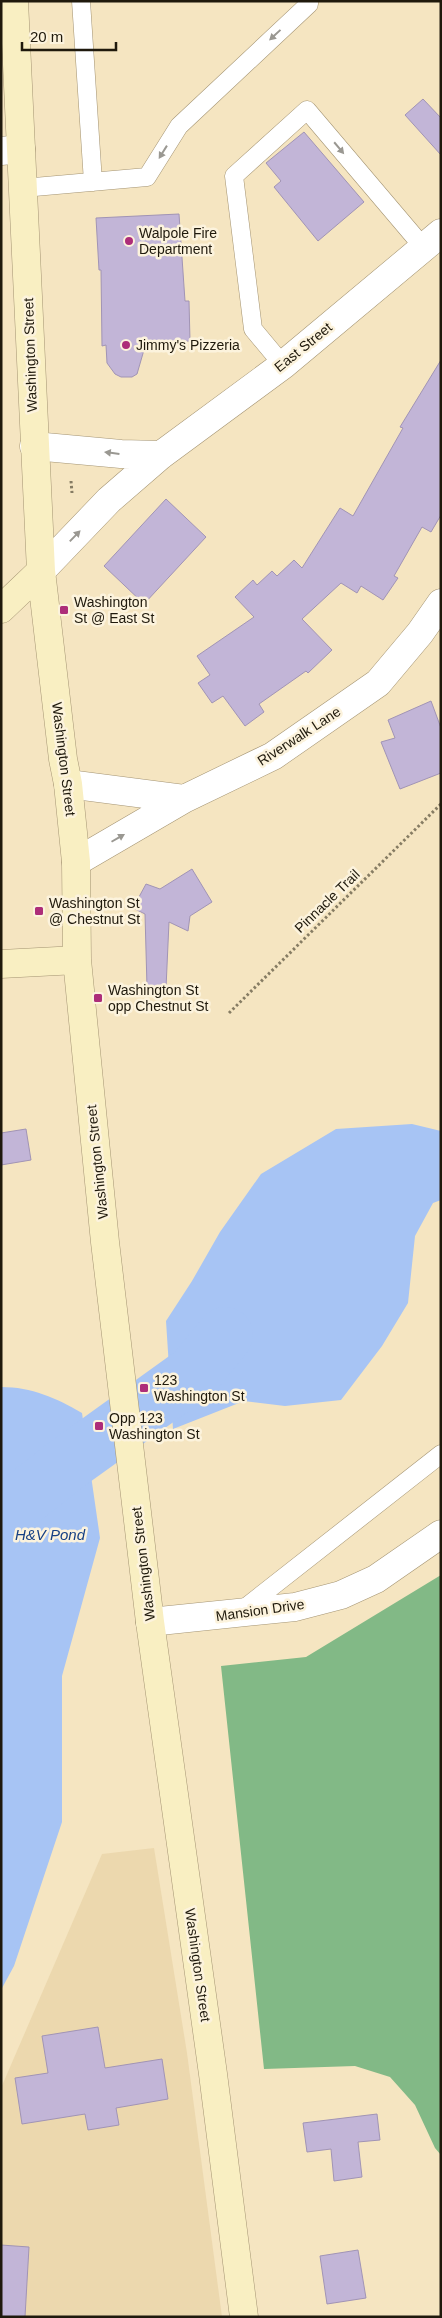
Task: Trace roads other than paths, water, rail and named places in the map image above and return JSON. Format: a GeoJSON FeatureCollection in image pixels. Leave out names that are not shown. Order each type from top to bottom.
{"type":"FeatureCollection","features":[{"type":"Feature","properties":{"kind":"main road","name":"Washington Street"},"geometry":{"type":"LineString","coordinates":[[14,1],[11,150],[23,188],[41,571],[76,862],[77,960],[110,1287],[150,1622],[213,2074],[244,2317]]}},
{"type":"Feature","properties":{"kind":"main road"},"geometry":{"type":"LineString","coordinates":[[1,609],[41,571]]}},
{"type":"Feature","properties":{"kind":"main road"},"geometry":{"type":"LineString","coordinates":[[1,964],[77,960]]}},
{"type":"Feature","properties":{"kind":"street","name":"East Street"},"geometry":{"type":"LineString","coordinates":[[41,571],[109,500],[161,455],[283,365],[432,241]]}},
{"type":"Feature","properties":{"kind":"street"},"geometry":{"type":"LineString","coordinates":[[34,446],[121,454],[161,455]]}},
{"type":"Feature","properties":{"kind":"street","name":"Riverwalk Lane"},"geometry":{"type":"LineString","coordinates":[[76,862],[184,799],[273,756],[378,683],[420,633],[441,603]]}},
{"type":"Feature","properties":{"kind":"street"},"geometry":{"type":"LineString","coordinates":[[68,784],[184,799]]}},
{"type":"Feature","properties":{"kind":"street","name":"Mansion Drive"},"geometry":{"type":"LineString","coordinates":[[150,1622],[295,1607],[341,1595],[376,1579],[441,1534]]}},
{"type":"Feature","properties":{"kind":"lane"},"geometry":{"type":"LineString","coordinates":[[81,1],[92,182]]}},
{"type":"Feature","properties":{"kind":"lane"},"geometry":{"type":"LineString","coordinates":[[23,188],[147,177],[179,126],[309,4],[309,1]]}},
{"type":"Feature","properties":{"kind":"lane"},"geometry":{"type":"LineString","coordinates":[[283,365],[253,329],[234,176],[307,110],[432,241]]}},
{"type":"Feature","properties":{"kind":"lane"},"geometry":{"type":"LineString","coordinates":[[237,1614],[441,1454]]}},
{"type":"Feature","properties":{"kind":"water"},"geometry":{"type":"Polygon","coordinates":[[[412,1124],[441,1131],[441,1200],[433,1203],[415,1236],[408,1303],[382,1346],[341,1400],[285,1406],[244,1401],[173,1429],[166,1321],[220,1232],[261,1174],[336,1129],[412,1124]]]}},
{"type":"Feature","properties":{"kind":"water","name":"H&V Pond"},"geometry":{"type":"Polygon","coordinates":[[[1,1387],[23,1389],[43,1394],[82,1413],[100,1538],[62,1676],[62,1822],[14,1966],[1,1990],[1,1387]]]}},
{"type":"Feature","properties":{"kind":"waterway"},"geometry":{"type":"LineString","coordinates":[[1,1516],[67,1464],[195,1372],[225,1335]]}},
{"type":"Feature","properties":{"kind":"place","name":"Walpole Fire Department"},"geometry":{"type":"Point","coordinates":[129,241]}},
{"type":"Feature","properties":{"kind":"place","name":"Jimmy's Pizzeria"},"geometry":{"type":"Point","coordinates":[126,345]}},
{"type":"Feature","properties":{"kind":"place","name":"Washington St @ East St"},"geometry":{"type":"Point","coordinates":[64,610]}},
{"type":"Feature","properties":{"kind":"place","name":"Washington St @ Chestnut St"},"geometry":{"type":"Point","coordinates":[39,911]}},
{"type":"Feature","properties":{"kind":"place","name":"Washington St opp Chestnut St"},"geometry":{"type":"Point","coordinates":[98,998]}},
{"type":"Feature","properties":{"kind":"place","name":"123 Washington St"},"geometry":{"type":"Point","coordinates":[144,1388]}},
{"type":"Feature","properties":{"kind":"place","name":"Opp 123 Washington St"},"geometry":{"type":"Point","coordinates":[99,1426]}}]}
